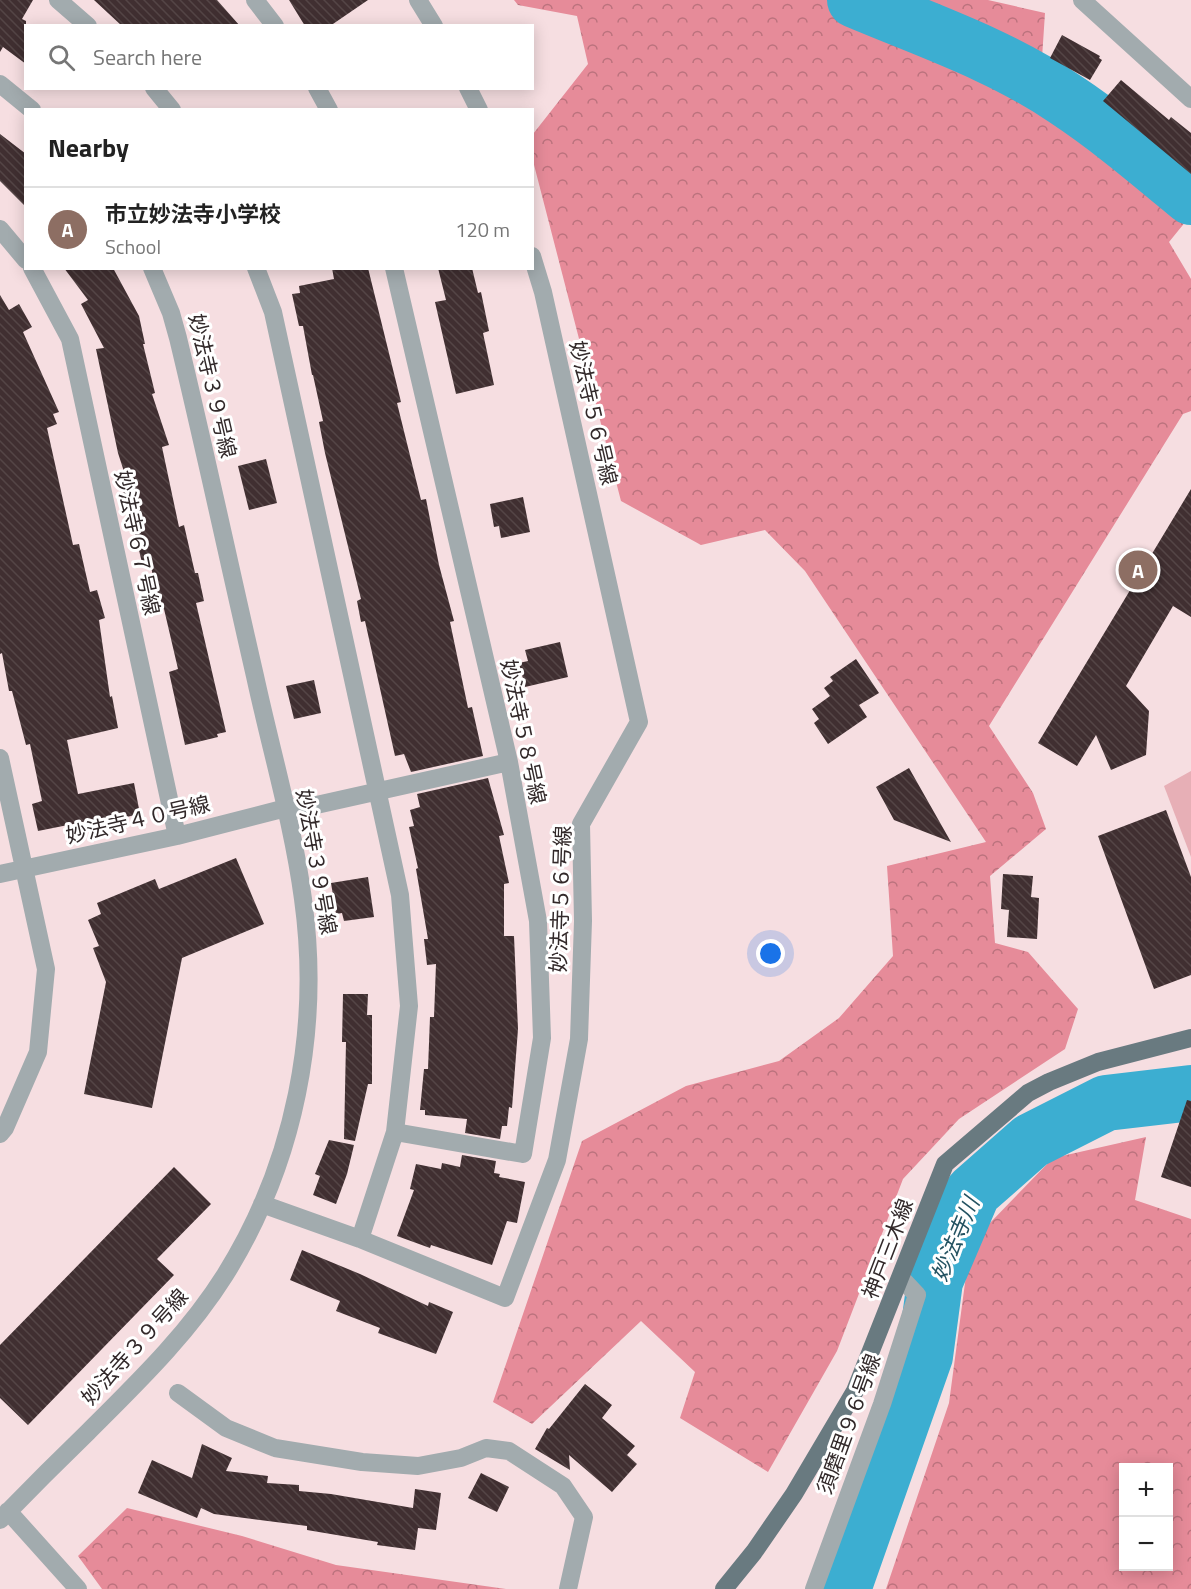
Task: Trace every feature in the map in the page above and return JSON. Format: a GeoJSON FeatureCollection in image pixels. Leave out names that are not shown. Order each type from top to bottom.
{"type":"FeatureCollection","features":[{"type":"Feature","properties":{"kind":"main road","name":"神戸三木線"},"geometry":{"type":"LineString","coordinates":[[724,1589],[754,1552],[795,1494],[855,1391],[945,1164],[1029,1093],[1049,1082],[1084,1067],[1191,1038]]}},
{"type":"Feature","properties":{"kind":"street"},"geometry":{"type":"LineString","coordinates":[[58,0],[86,24]]}},
{"type":"Feature","properties":{"kind":"street"},"geometry":{"type":"LineString","coordinates":[[255,0],[273,24]]}},
{"type":"Feature","properties":{"kind":"street"},"geometry":{"type":"LineString","coordinates":[[418,0],[434,24]]}},
{"type":"Feature","properties":{"kind":"street"},"geometry":{"type":"LineString","coordinates":[[1082,0],[1191,99]]}},
{"type":"Feature","properties":{"kind":"street"},"geometry":{"type":"LineString","coordinates":[[0,84],[30,108]]}},
{"type":"Feature","properties":{"kind":"street"},"geometry":{"type":"LineString","coordinates":[[156,90],[170,108]]}},
{"type":"Feature","properties":{"kind":"street"},"geometry":{"type":"LineString","coordinates":[[318,90],[328,108]]}},
{"type":"Feature","properties":{"kind":"street"},"geometry":{"type":"LineString","coordinates":[[469,90],[478,108]]}},
{"type":"Feature","properties":{"kind":"street"},"geometry":{"type":"LineString","coordinates":[[0,230],[24,258]]}},
{"type":"Feature","properties":{"kind":"street","name":"妙法寺５６号線"},"geometry":{"type":"LineString","coordinates":[[262,1204],[360,1239],[505,1298],[557,1160],[579,1039],[583,921],[581,824],[639,722],[543,292],[534,262]]}},
{"type":"Feature","properties":{"kind":"street","name":"妙法寺６７号線"},"geometry":{"type":"LineString","coordinates":[[33,270],[70,339],[177,836]]}},
{"type":"Feature","properties":{"kind":"street","name":"妙法寺３９号線"},"geometry":{"type":"LineString","coordinates":[[4,1515],[139,1382],[199,1312],[225,1275],[262,1204],[284,1148],[296,1103],[307,1035],[308,942],[303,897],[286,808],[178,338],[171,312],[153,270]]}},
{"type":"Feature","properties":{"kind":"street"},"geometry":{"type":"LineString","coordinates":[[257,270],[273,312],[400,895],[409,1006],[395,1132],[360,1239]]}},
{"type":"Feature","properties":{"kind":"street","name":"妙法寺５８号線"},"geometry":{"type":"LineString","coordinates":[[394,270],[508,762],[538,921],[542,1038],[523,1154],[395,1132]]}},
{"type":"Feature","properties":{"kind":"street"},"geometry":{"type":"LineString","coordinates":[[0,758],[46,969],[38,1052],[5,1128],[0,1134]]}},
{"type":"Feature","properties":{"kind":"street","name":"妙法寺４０号線"},"geometry":{"type":"LineString","coordinates":[[0,874],[177,836],[286,808],[312,806],[508,762]]}},
{"type":"Feature","properties":{"kind":"street","name":"須磨里９６号線"},"geometry":{"type":"LineString","coordinates":[[814,1589],[882,1404],[916,1295],[901,1278]]}},
{"type":"Feature","properties":{"kind":"street"},"geometry":{"type":"LineString","coordinates":[[178,1393],[226,1428],[275,1448],[363,1462],[418,1466],[461,1458],[486,1448],[509,1451],[563,1486],[584,1517],[568,1589]]}},
{"type":"Feature","properties":{"kind":"street"},"geometry":{"type":"LineString","coordinates":[[4,1515],[78,1589]]}},
{"type":"Feature","properties":{"kind":"green space"},"geometry":{"type":"Polygon","coordinates":[[[514,0],[988,0],[1045,13],[1042,58],[1191,215],[1169,242],[1191,279],[1191,411],[1183,414],[989,726],[1033,793],[1046,829],[990,876],[995,943],[1028,952],[1078,1009],[1065,1049],[959,1119],[903,1179],[837,1351],[768,1472],[680,1418],[695,1372],[641,1321],[532,1424],[493,1402],[582,1141],[686,1086],[779,1061],[839,1018],[893,956],[887,866],[986,842],[805,571],[765,530],[701,545],[621,501],[534,165],[534,133],[588,64],[577,16],[518,5],[514,0]]]}},
{"type":"Feature","properties":{"kind":"green space"},"geometry":{"type":"Polygon","coordinates":[[[1146,1137],[1135,1200],[1191,1219],[1191,1589],[886,1589],[949,1403],[967,1268],[987,1226],[1053,1158],[1146,1137]]]}},
{"type":"Feature","properties":{"kind":"green space"},"geometry":{"type":"Polygon","coordinates":[[[127,1508],[242,1536],[336,1565],[506,1589],[102,1589],[78,1556],[127,1508]]]}},
{"type":"Feature","properties":{"kind":"shaded area"},"geometry":{"type":"Polygon","coordinates":[[[1191,771],[1191,857],[1164,786],[1191,771]]]}},
{"type":"Feature","properties":{"kind":"building"},"geometry":{"type":"Polygon","coordinates":[[[0,0],[33,0],[22,19],[26,21],[24,24],[24,63],[3,47],[0,52],[0,0]]]}},
{"type":"Feature","properties":{"kind":"building"},"geometry":{"type":"Polygon","coordinates":[[[94,0],[217,0],[238,24],[120,24],[94,0]]]}},
{"type":"Feature","properties":{"kind":"building"},"geometry":{"type":"Polygon","coordinates":[[[289,0],[368,0],[333,24],[304,24],[289,0]]]}},
{"type":"Feature","properties":{"kind":"building"},"geometry":{"type":"Polygon","coordinates":[[[1062,35],[1100,56],[1102,60],[1090,80],[1050,58],[1062,35]]]}},
{"type":"Feature","properties":{"kind":"building"},"geometry":{"type":"Polygon","coordinates":[[[1121,80],[1169,120],[1171,117],[1191,133],[1191,174],[1103,101],[1121,80]]]}},
{"type":"Feature","properties":{"kind":"building"},"geometry":{"type":"Polygon","coordinates":[[[0,134],[24,152],[24,205],[0,181],[0,134]]]}},
{"type":"Feature","properties":{"kind":"building"},"geometry":{"type":"Polygon","coordinates":[[[66,270],[114,270],[139,316],[155,393],[152,394],[169,445],[162,447],[179,527],[184,525],[204,601],[196,603],[226,732],[217,734],[218,737],[185,745],[169,672],[178,669],[164,609],[159,610],[151,566],[143,567],[131,517],[129,517],[122,486],[128,484],[118,453],[96,349],[104,348],[81,304],[88,300],[66,270]]]}},
{"type":"Feature","properties":{"kind":"building"},"geometry":{"type":"Polygon","coordinates":[[[332,270],[368,270],[401,402],[397,403],[421,500],[426,499],[439,565],[454,621],[450,622],[468,708],[472,707],[483,756],[411,772],[404,754],[395,756],[365,621],[361,622],[357,601],[361,599],[325,453],[319,422],[323,421],[303,326],[299,326],[292,294],[300,293],[299,286],[334,279],[332,270]]]}},
{"type":"Feature","properties":{"kind":"building"},"geometry":{"type":"Polygon","coordinates":[[[438,270],[472,270],[478,293],[481,292],[489,331],[483,333],[494,385],[456,394],[435,302],[446,300],[438,270]]]}},
{"type":"Feature","properties":{"kind":"building"},"geometry":{"type":"Polygon","coordinates":[[[0,295],[9,310],[19,304],[32,327],[23,332],[59,412],[53,414],[57,424],[47,428],[73,545],[79,544],[90,592],[97,590],[105,618],[99,620],[110,697],[112,696],[118,728],[67,740],[78,794],[134,783],[140,814],[104,822],[103,818],[38,831],[32,804],[42,801],[30,744],[26,745],[12,691],[9,691],[2,653],[0,654],[0,295]]]}},
{"type":"Feature","properties":{"kind":"building"},"geometry":{"type":"Polygon","coordinates":[[[266,459],[277,503],[249,510],[238,466],[266,459]]]}},
{"type":"Feature","properties":{"kind":"building"},"geometry":{"type":"Polygon","coordinates":[[[1191,489],[1191,617],[1173,606],[1126,686],[1149,711],[1146,755],[1111,770],[1096,735],[1077,766],[1038,743],[1191,489]]]}},
{"type":"Feature","properties":{"kind":"building"},"geometry":{"type":"Polygon","coordinates":[[[523,497],[530,532],[501,538],[499,526],[494,527],[490,504],[523,497]]]}},
{"type":"Feature","properties":{"kind":"building"},"geometry":{"type":"Polygon","coordinates":[[[560,642],[568,677],[525,687],[519,663],[528,661],[525,650],[560,642]]]}},
{"type":"Feature","properties":{"kind":"building"},"geometry":{"type":"Polygon","coordinates":[[[856,659],[879,693],[859,705],[867,717],[828,744],[814,723],[819,719],[812,709],[830,696],[824,688],[833,681],[830,677],[856,659]]]}},
{"type":"Feature","properties":{"kind":"building"},"geometry":{"type":"Polygon","coordinates":[[[314,680],[321,713],[294,719],[286,686],[314,680]]]}},
{"type":"Feature","properties":{"kind":"building"},"geometry":{"type":"Polygon","coordinates":[[[909,768],[951,842],[894,820],[876,787],[909,768]]]}},
{"type":"Feature","properties":{"kind":"building"},"geometry":{"type":"Polygon","coordinates":[[[488,778],[504,835],[499,836],[509,883],[504,884],[504,936],[514,936],[518,1029],[512,1108],[509,1107],[507,1126],[502,1126],[500,1139],[465,1133],[467,1119],[425,1115],[425,1110],[420,1110],[424,1069],[428,1069],[430,1017],[434,1017],[436,964],[427,965],[424,939],[428,939],[416,869],[418,868],[409,827],[414,826],[410,810],[420,807],[417,794],[488,778]]]}},
{"type":"Feature","properties":{"kind":"building"},"geometry":{"type":"Polygon","coordinates":[[[1166,810],[1191,877],[1191,975],[1154,989],[1098,836],[1166,810]]]}},
{"type":"Feature","properties":{"kind":"building"},"geometry":{"type":"Polygon","coordinates":[[[236,858],[264,924],[182,958],[152,1108],[84,1094],[106,982],[93,948],[99,946],[88,920],[101,914],[97,903],[155,879],[159,889],[236,858]]]}},
{"type":"Feature","properties":{"kind":"building"},"geometry":{"type":"Polygon","coordinates":[[[1003,874],[1033,876],[1031,897],[1039,898],[1037,939],[1007,937],[1009,910],[1001,909],[1003,874]]]}},
{"type":"Feature","properties":{"kind":"building"},"geometry":{"type":"Polygon","coordinates":[[[368,877],[374,917],[344,921],[342,913],[336,914],[331,883],[368,877]]]}},
{"type":"Feature","properties":{"kind":"building"},"geometry":{"type":"Polygon","coordinates":[[[343,994],[368,994],[367,1015],[372,1015],[372,1084],[368,1084],[355,1141],[344,1139],[346,1042],[342,1042],[343,994]]]}},
{"type":"Feature","properties":{"kind":"building"},"geometry":{"type":"Polygon","coordinates":[[[1187,1100],[1191,1101],[1191,1187],[1161,1177],[1187,1100]]]}},
{"type":"Feature","properties":{"kind":"building"},"geometry":{"type":"Polygon","coordinates":[[[329,1140],[354,1145],[336,1204],[313,1195],[320,1176],[315,1174],[329,1140]]]}},
{"type":"Feature","properties":{"kind":"building"},"geometry":{"type":"Polygon","coordinates":[[[462,1155],[496,1161],[494,1173],[500,1174],[499,1177],[525,1182],[517,1223],[507,1221],[492,1265],[431,1245],[430,1248],[397,1236],[414,1190],[410,1189],[416,1164],[441,1169],[442,1163],[460,1167],[462,1155]]]}},
{"type":"Feature","properties":{"kind":"building"},"geometry":{"type":"Polygon","coordinates":[[[174,1167],[211,1204],[157,1259],[174,1275],[28,1425],[0,1398],[0,1345],[174,1167]]]}},
{"type":"Feature","properties":{"kind":"building"},"geometry":{"type":"Polygon","coordinates":[[[302,1250],[428,1306],[429,1302],[453,1312],[436,1354],[378,1333],[380,1328],[336,1311],[340,1301],[290,1280],[302,1250]]]}},
{"type":"Feature","properties":{"kind":"building"},"geometry":{"type":"Polygon","coordinates":[[[585,1384],[612,1405],[602,1418],[635,1446],[627,1455],[637,1464],[612,1492],[569,1455],[570,1470],[535,1449],[547,1428],[549,1429],[585,1384]]]}},
{"type":"Feature","properties":{"kind":"building"},"geometry":{"type":"Polygon","coordinates":[[[202,1444],[232,1458],[226,1471],[268,1476],[267,1483],[299,1485],[299,1491],[413,1508],[415,1489],[441,1493],[436,1530],[418,1528],[415,1550],[377,1545],[378,1542],[307,1530],[307,1526],[214,1514],[201,1508],[197,1518],[138,1493],[152,1460],[192,1478],[202,1444]]]}},
{"type":"Feature","properties":{"kind":"building"},"geometry":{"type":"Polygon","coordinates":[[[481,1473],[509,1487],[497,1512],[468,1498],[481,1473]]]}},
{"type":"Feature","properties":{"kind":"waterway"},"geometry":{"type":"LineString","coordinates":[[855,0],[963,44],[1041,83],[1129,146],[1191,197]]}},
{"type":"Feature","properties":{"kind":"waterway","name":"妙法寺川"},"geometry":{"type":"LineString","coordinates":[[843,1589],[925,1356],[935,1281],[973,1192],[1031,1141],[1106,1103],[1191,1093]]}},
{"type":"Feature","properties":{"kind":"place","name":"市立妙法寺小学校"},"geometry":{"type":"Point","coordinates":[1138,570]}}]}
